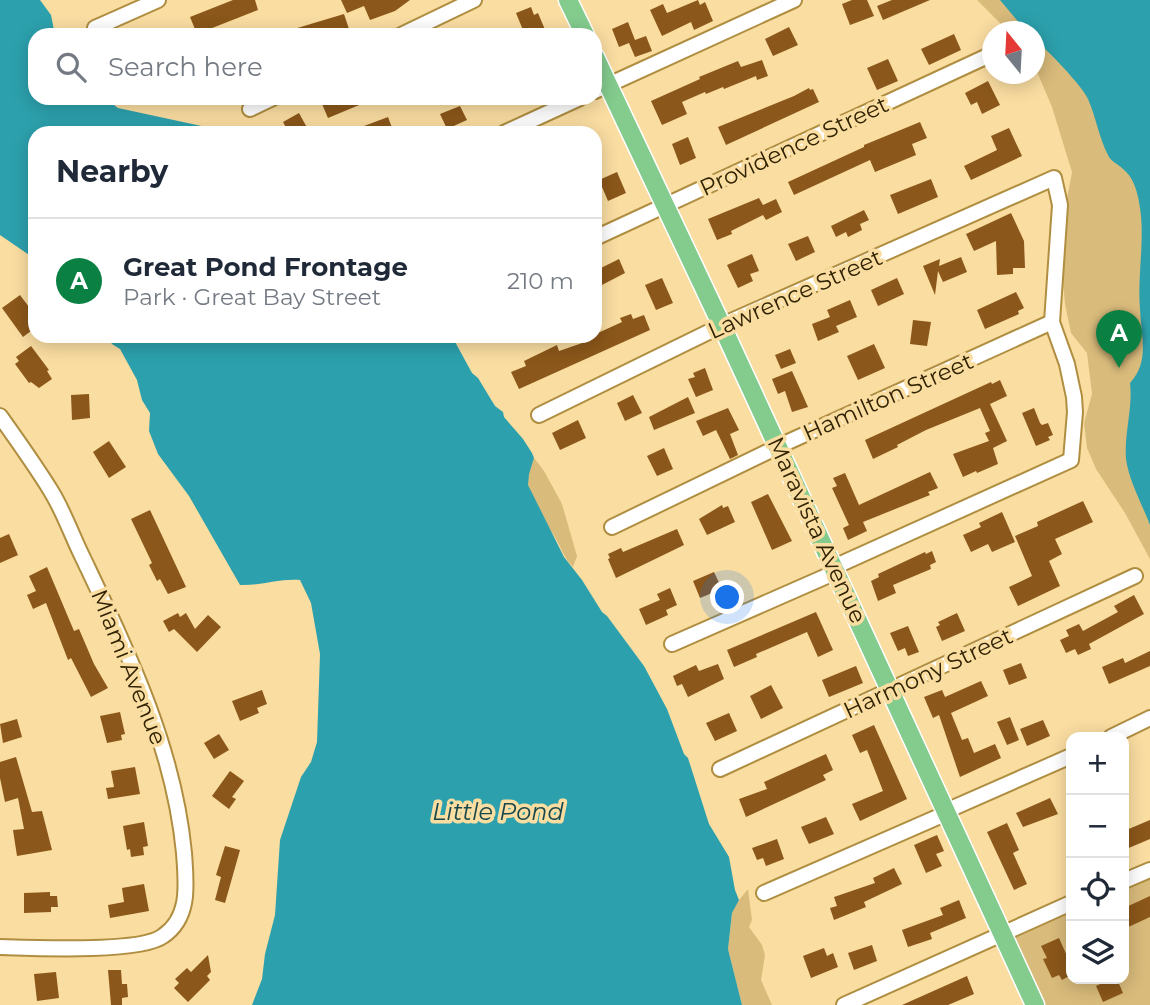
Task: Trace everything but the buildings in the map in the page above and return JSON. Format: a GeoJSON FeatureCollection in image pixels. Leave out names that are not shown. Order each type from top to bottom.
{"type":"FeatureCollection","features":[{"type":"Feature","properties":{"kind":"main road"},"geometry":{"type":"LineString","coordinates":[[568,0],[582,28]]}},
{"type":"Feature","properties":{"kind":"main road","name":"Maravista Avenue"},"geometry":{"type":"LineString","coordinates":[[602,88],[666,205],[1035,1005]]}},
{"type":"Feature","properties":{"kind":"street"},"geometry":{"type":"LineString","coordinates":[[95,28],[158,0]]}},
{"type":"Feature","properties":{"kind":"street"},"geometry":{"type":"LineString","coordinates":[[416,28],[474,0]]}},
{"type":"Feature","properties":{"kind":"street"},"geometry":{"type":"LineString","coordinates":[[602,88],[794,0]]}},
{"type":"Feature","properties":{"kind":"street","name":"Providence Street"},"geometry":{"type":"LineString","coordinates":[[602,235],[982,59]]}},
{"type":"Feature","properties":{"kind":"street"},"geometry":{"type":"LineString","coordinates":[[250,109],[258,105]]}},
{"type":"Feature","properties":{"kind":"street"},"geometry":{"type":"LineString","coordinates":[[519,126],[565,105]]}},
{"type":"Feature","properties":{"kind":"street","name":"Lawrence Street"},"geometry":{"type":"LineString","coordinates":[[539,415],[722,326],[1054,178],[1060,205],[1052,322]]}},
{"type":"Feature","properties":{"kind":"street"},"geometry":{"type":"LineString","coordinates":[[672,644],[1071,460],[1074,397],[1068,364],[1052,322]]}},
{"type":"Feature","properties":{"kind":"street","name":"Hamilton Street"},"geometry":{"type":"LineString","coordinates":[[612,527],[778,447],[1052,322]]}},
{"type":"Feature","properties":{"kind":"street","name":"Miami Avenue"},"geometry":{"type":"LineString","coordinates":[[0,416],[52,493],[124,643],[149,703],[170,770],[182,832],[187,888],[177,923],[163,937],[146,944],[67,948],[0,947]]}},
{"type":"Feature","properties":{"kind":"street","name":"Harmony Street"},"geometry":{"type":"LineString","coordinates":[[720,769],[1135,576]]}},
{"type":"Feature","properties":{"kind":"street"},"geometry":{"type":"LineString","coordinates":[[1121,732],[1150,718]]}},
{"type":"Feature","properties":{"kind":"street"},"geometry":{"type":"LineString","coordinates":[[764,893],[1066,758]]}},
{"type":"Feature","properties":{"kind":"street"},"geometry":{"type":"LineString","coordinates":[[1129,879],[1150,870]]}},
{"type":"Feature","properties":{"kind":"street"},"geometry":{"type":"LineString","coordinates":[[845,1005],[1066,905]]}},
{"type":"Feature","properties":{"kind":"shaded area"},"geometry":{"type":"Polygon","coordinates":[[[977,0],[1015,0],[1036,21],[998,21],[977,0]]]}},
{"type":"Feature","properties":{"kind":"shaded area"},"geometry":{"type":"Polygon","coordinates":[[[1045,31],[1065,51],[1150,206],[1150,559],[1125,513],[1096,469],[1087,448],[1084,423],[1092,394],[1087,353],[1071,333],[1062,270],[1063,220],[1072,172],[1042,84],[1045,84],[1045,31]]]}},
{"type":"Feature","properties":{"kind":"shaded area"},"geometry":{"type":"Polygon","coordinates":[[[534,458],[562,504],[577,556],[573,567],[530,492],[528,478],[534,458]]]}},
{"type":"Feature","properties":{"kind":"shaded area"},"geometry":{"type":"Polygon","coordinates":[[[1150,877],[1150,1005],[1044,1005],[1014,940],[1016,933],[1066,913],[1066,984],[1129,984],[1129,886],[1150,877]]]}},
{"type":"Feature","properties":{"kind":"shaded area"},"geometry":{"type":"Polygon","coordinates":[[[748,889],[752,920],[749,927],[762,945],[765,955],[761,980],[772,1005],[742,1005],[728,949],[732,913],[748,889]]]}},
{"type":"Feature","properties":{"kind":"water"},"geometry":{"type":"Polygon","coordinates":[[[0,0],[40,0],[51,15],[54,28],[28,28],[28,105],[114,105],[201,126],[28,126],[28,254],[0,235],[0,0]]]}},
{"type":"Feature","properties":{"kind":"water"},"geometry":{"type":"Polygon","coordinates":[[[1000,0],[1150,0],[1150,525],[1126,459],[1130,383],[1140,366],[1143,348],[1139,296],[1142,228],[1137,193],[1129,176],[1108,155],[1085,93],[1045,49],[1045,21],[1018,21],[1000,0]]]}},
{"type":"Feature","properties":{"kind":"water","name":"Little Pond"},"geometry":{"type":"Polygon","coordinates":[[[456,343],[472,373],[532,453],[534,458],[528,485],[564,557],[644,666],[667,709],[684,754],[688,758],[709,824],[729,857],[739,900],[732,913],[728,949],[742,1005],[252,1005],[262,979],[275,915],[280,840],[301,777],[311,762],[317,742],[320,654],[311,603],[300,580],[240,585],[189,496],[158,454],[149,431],[150,413],[142,400],[137,380],[120,349],[112,344],[456,343]]]}},
{"type":"Feature","properties":{"kind":"place","name":"Great Pond Frontage"},"geometry":{"type":"Point","coordinates":[1119,368]}}]}
